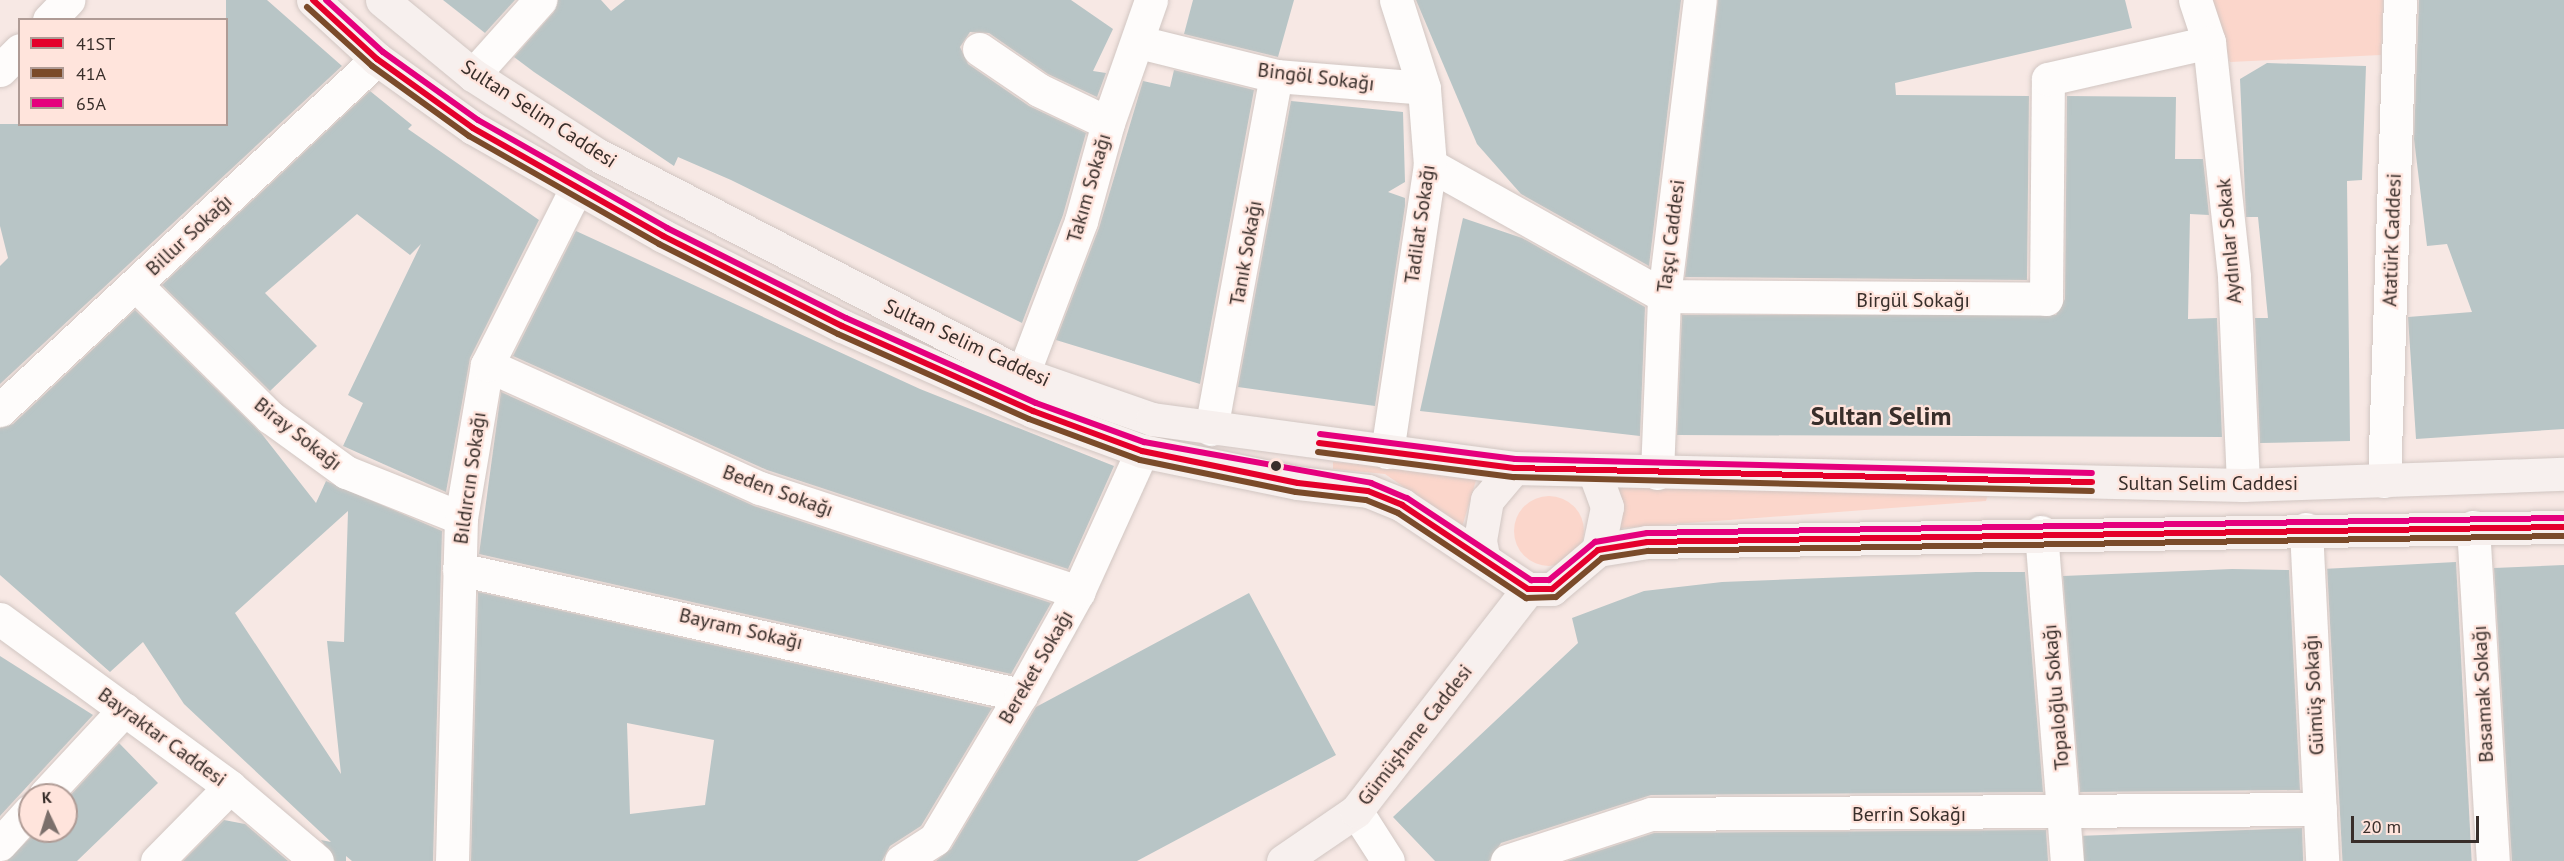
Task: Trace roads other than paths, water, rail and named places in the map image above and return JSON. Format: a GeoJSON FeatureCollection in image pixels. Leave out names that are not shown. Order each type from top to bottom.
{"type":"FeatureCollection","features":[{"type":"Feature","properties":{"kind":"main road","name":"Sultan Selim Caddesi"},"geometry":{"type":"LineString","coordinates":[[313,0],[377,59],[473,128],[576,189],[842,326],[1033,411],[1142,451],[1298,483],[1368,491],[1402,505],[1483,556],[1528,589]]}},
{"type":"Feature","properties":{"kind":"main road","name":"Sultan Selim Caddesi"},"geometry":{"type":"LineString","coordinates":[[382,0],[473,75],[596,154],[1023,374],[1152,419],[1211,429],[1514,468],[2243,485],[2564,474]]}},
{"type":"Feature","properties":{"kind":"main road"},"geometry":{"type":"LineString","coordinates":[[576,189],[596,154]]}},
{"type":"Feature","properties":{"kind":"main road"},"geometry":{"type":"LineString","coordinates":[[1142,451],[1152,419]]}},
{"type":"Feature","properties":{"kind":"main road"},"geometry":{"type":"LineString","coordinates":[[1483,556],[1480,540],[1487,500],[1514,468]]}},
{"type":"Feature","properties":{"kind":"main road"},"geometry":{"type":"LineString","coordinates":[[1594,471],[1607,507],[1598,550]]}},
{"type":"Feature","properties":{"kind":"main road"},"geometry":{"type":"LineString","coordinates":[[2306,529],[2307,483]]}},
{"type":"Feature","properties":{"kind":"main road"},"geometry":{"type":"LineString","coordinates":[[1528,589],[1552,589],[1598,550],[1647,542],[2041,532],[2564,527]]}},
{"type":"Feature","properties":{"kind":"main road","name":"Gümüşhane Caddesi"},"geometry":{"type":"LineString","coordinates":[[1283,861],[1356,811],[1528,589]]}},
{"type":"Feature","properties":{"kind":"street"},"geometry":{"type":"LineString","coordinates":[[51,18],[68,0]]}},
{"type":"Feature","properties":{"kind":"street"},"geometry":{"type":"LineString","coordinates":[[473,75],[540,0]]}},
{"type":"Feature","properties":{"kind":"street","name":"Takım Sokağı"},"geometry":{"type":"LineString","coordinates":[[1023,374],[1082,221],[1108,123],[1139,42],[1150,0]]}},
{"type":"Feature","properties":{"kind":"street","name":"Tadilat Sokağı"},"geometry":{"type":"LineString","coordinates":[[1387,452],[1430,165],[1425,88],[1396,0]]}},
{"type":"Feature","properties":{"kind":"street","name":"Taşçı Caddesi"},"geometry":{"type":"LineString","coordinates":[[1657,473],[1664,296],[1700,0]]}},
{"type":"Feature","properties":{"kind":"street","name":"Aydınlar Sokak"},"geometry":{"type":"LineString","coordinates":[[2195,0],[2209,42],[2234,277],[2243,485]]}},
{"type":"Feature","properties":{"kind":"street","name":"Atatürk Caddesi"},"geometry":{"type":"LineString","coordinates":[[2384,481],[2400,0]]}},
{"type":"Feature","properties":{"kind":"street","name":"Bingöl Sokağı"},"geometry":{"type":"LineString","coordinates":[[1139,42],[1276,76],[1425,88]]}},
{"type":"Feature","properties":{"kind":"street","name":"Birgül Sokağı"},"geometry":{"type":"LineString","coordinates":[[1430,165],[1664,296],[2046,299],[2048,79],[2209,42]]}},
{"type":"Feature","properties":{"kind":"street"},"geometry":{"type":"LineString","coordinates":[[979,49],[1039,90],[1108,123]]}},
{"type":"Feature","properties":{"kind":"street"},"geometry":{"type":"LineString","coordinates":[[0,70],[18,52]]}},
{"type":"Feature","properties":{"kind":"street","name":"Billur Sokağı"},"geometry":{"type":"LineString","coordinates":[[0,410],[377,59]]}},
{"type":"Feature","properties":{"kind":"street","name":"Tanık Sokağı"},"geometry":{"type":"LineString","coordinates":[[1211,429],[1276,76]]}},
{"type":"Feature","properties":{"kind":"street","name":"Bıldırcın Sokağı"},"geometry":{"type":"LineString","coordinates":[[452,861],[460,518],[487,365],[576,189]]}},
{"type":"Feature","properties":{"kind":"street","name":"Biray Sokağı"},"geometry":{"type":"LineString","coordinates":[[136,285],[270,417],[336,465],[460,518]]}},
{"type":"Feature","properties":{"kind":"street","name":"Beden Sokağı"},"geometry":{"type":"LineString","coordinates":[[487,365],[760,488],[1078,592]]}},
{"type":"Feature","properties":{"kind":"street","name":"Bereket Sokağı"},"geometry":{"type":"LineString","coordinates":[[901,861],[935,839],[1021,694],[1078,592],[1142,451]]}},
{"type":"Feature","properties":{"kind":"street","name":"Basamak Sokağı"},"geometry":{"type":"LineString","coordinates":[[2473,527],[2493,861]]}},
{"type":"Feature","properties":{"kind":"street","name":"Gümüş Sokağı"},"geometry":{"type":"LineString","coordinates":[[2306,529],[2322,861]]}},
{"type":"Feature","properties":{"kind":"street","name":"Topaloğlu Sokağı"},"geometry":{"type":"LineString","coordinates":[[2041,532],[2066,813],[2067,861]]}},
{"type":"Feature","properties":{"kind":"street","name":"Bayram Sokağı"},"geometry":{"type":"LineString","coordinates":[[459,569],[1021,694]]}},
{"type":"Feature","properties":{"kind":"street","name":"Bayraktar Caddesi"},"geometry":{"type":"LineString","coordinates":[[0,619],[230,787],[317,861]]}},
{"type":"Feature","properties":{"kind":"street"},"geometry":{"type":"LineString","coordinates":[[56,783],[125,709]]}},
{"type":"Feature","properties":{"kind":"street"},"geometry":{"type":"LineString","coordinates":[[157,861],[230,787]]}},
{"type":"Feature","properties":{"kind":"street","name":"Berrin Sokağı"},"geometry":{"type":"LineString","coordinates":[[1507,861],[1651,814],[2066,813],[2320,809]]}},
{"type":"Feature","properties":{"kind":"street"},"geometry":{"type":"LineString","coordinates":[[1356,811],[1388,861]]}},
{"type":"Feature","properties":{"kind":"street"},"geometry":{"type":"LineString","coordinates":[[0,844],[18,825]]}},
{"type":"Feature","properties":{"kind":"district","name":"Sultan Selim"},"geometry":{"type":"Point","coordinates":[1881,416]}}]}
